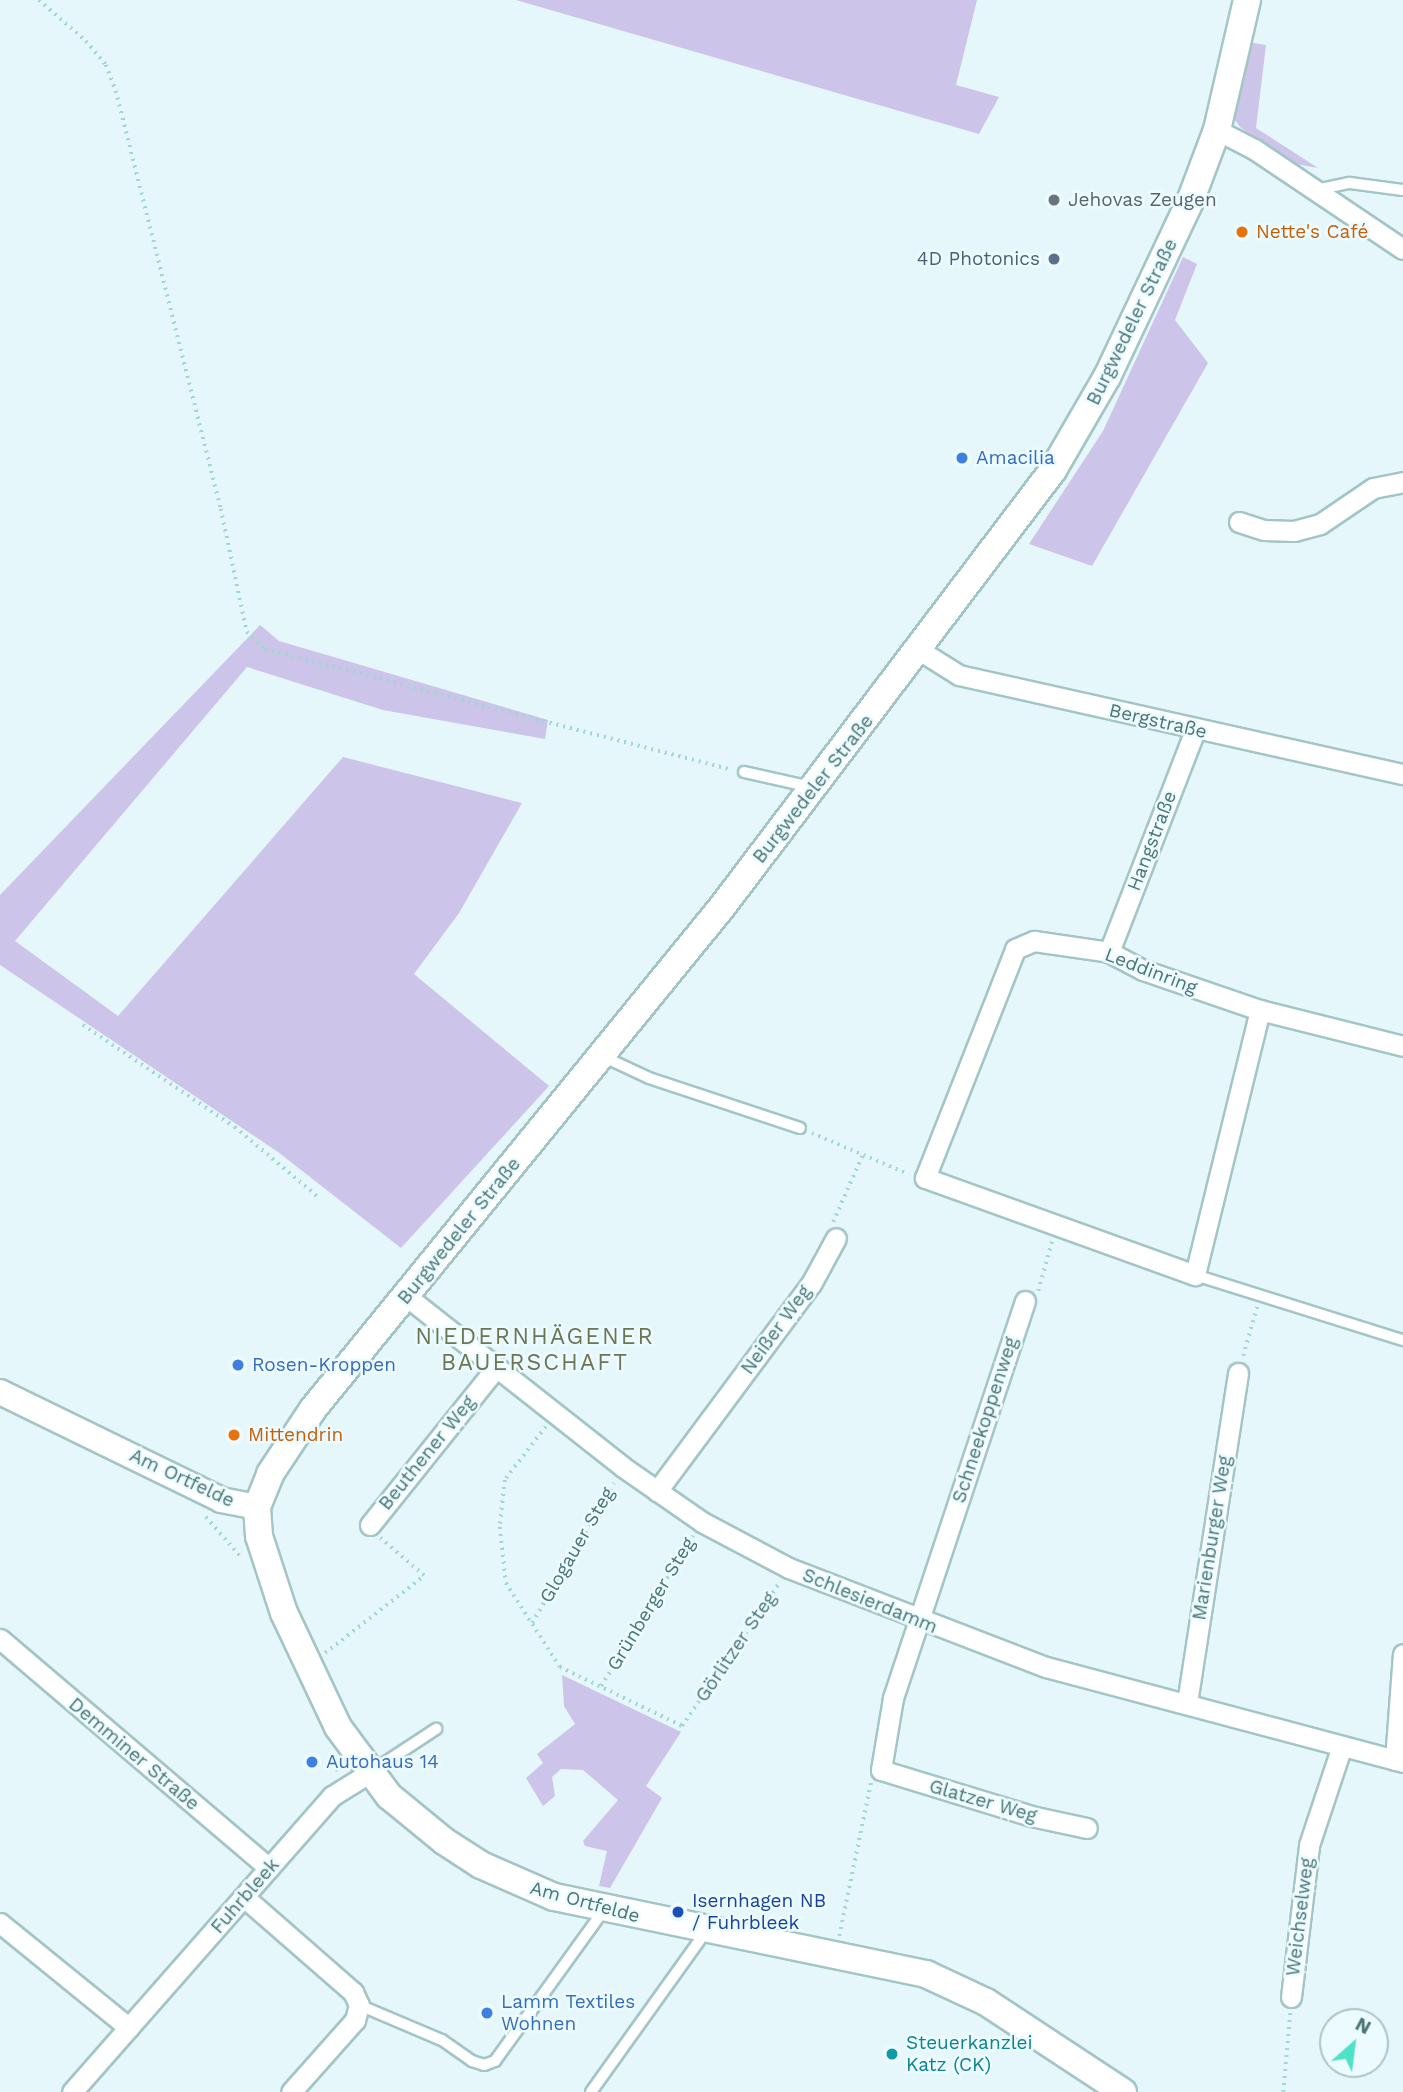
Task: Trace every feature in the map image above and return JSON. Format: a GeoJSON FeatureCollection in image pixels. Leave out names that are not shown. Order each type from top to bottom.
{"type":"FeatureCollection","features":[{"type":"Feature","properties":{"kind":"main road","name":"Burgwedeler Straße"},"geometry":{"type":"LineString","coordinates":[[257,1507],[289,1441],[602,1056],[815,788],[1073,439],[1150,290],[1217,130],[1247,0]]}},
{"type":"Feature","properties":{"kind":"main road","name":"Am Ortfelde"},"geometry":{"type":"LineString","coordinates":[[257,1507],[266,1563],[310,1675],[369,1773],[416,1820],[481,1865],[554,1897],[604,1910],[899,1967],[956,1985],[1123,2092]]}},
{"type":"Feature","properties":{"kind":"street"},"geometry":{"type":"LineString","coordinates":[[1217,130],[1243,141],[1403,249]]}},
{"type":"Feature","properties":{"kind":"street"},"geometry":{"type":"LineString","coordinates":[[1239,522],[1264,530],[1294,531],[1320,524],[1373,488],[1403,482]]}},
{"type":"Feature","properties":{"kind":"street","name":"Bergstraße"},"geometry":{"type":"LineString","coordinates":[[919,650],[959,675],[1195,730],[1403,774]]}},
{"type":"Feature","properties":{"kind":"street","name":"Hangstraße"},"geometry":{"type":"LineString","coordinates":[[1109,952],[1195,730]]}},
{"type":"Feature","properties":{"kind":"street","name":"Leddinring"},"geometry":{"type":"LineString","coordinates":[[925,1178],[1015,949],[1034,941],[1109,952],[1143,970],[1260,1010],[1403,1046]]}},
{"type":"Feature","properties":{"kind":"street"},"geometry":{"type":"LineString","coordinates":[[925,1178],[1195,1275],[1260,1010]]}},
{"type":"Feature","properties":{"kind":"street","name":"Neißer Weg"},"geometry":{"type":"LineString","coordinates":[[657,1491],[811,1284],[835,1238]]}},
{"type":"Feature","properties":{"kind":"street","name":"Schlesierdamm"},"geometry":{"type":"LineString","coordinates":[[406,1296],[623,1467],[702,1522],[789,1568],[918,1621],[1046,1667],[1399,1761]]}},
{"type":"Feature","properties":{"kind":"street","name":"Schneekoppenweg"},"geometry":{"type":"LineString","coordinates":[[918,1621],[1025,1301]]}},
{"type":"Feature","properties":{"kind":"street","name":"Beuthener Weg"},"geometry":{"type":"LineString","coordinates":[[370,1525],[496,1368]]}},
{"type":"Feature","properties":{"kind":"street","name":"Marienburger Weg"},"geometry":{"type":"LineString","coordinates":[[1186,1703],[1238,1373]]}},
{"type":"Feature","properties":{"kind":"street","name":"Am Ortfelde"},"geometry":{"type":"LineString","coordinates":[[0,1392],[221,1500],[257,1507]]}},
{"type":"Feature","properties":{"kind":"street"},"geometry":{"type":"LineString","coordinates":[[881,1770],[893,1698],[918,1621]]}},
{"type":"Feature","properties":{"kind":"street","name":"Demminer Straße"},"geometry":{"type":"LineString","coordinates":[[0,1639],[269,1868]]}},
{"type":"Feature","properties":{"kind":"street"},"geometry":{"type":"LineString","coordinates":[[1399,1761],[1403,1654]]}},
{"type":"Feature","properties":{"kind":"street","name":"Weichselweg"},"geometry":{"type":"LineString","coordinates":[[1291,1997],[1309,1845],[1342,1746]]}},
{"type":"Feature","properties":{"kind":"street","name":"Glatzer Weg"},"geometry":{"type":"LineString","coordinates":[[881,1770],[1031,1816],[1087,1828]]}},
{"type":"Feature","properties":{"kind":"street","name":"Fuhrbleek"},"geometry":{"type":"LineString","coordinates":[[72,2092],[332,1796],[369,1773]]}},
{"type":"Feature","properties":{"kind":"street"},"geometry":{"type":"LineString","coordinates":[[244,1897],[352,1992],[359,2005],[355,2020],[291,2092]]}},
{"type":"Feature","properties":{"kind":"street"},"geometry":{"type":"LineString","coordinates":[[0,1923],[128,2028]]}},
{"type":"Feature","properties":{"kind":"lane"},"geometry":{"type":"LineString","coordinates":[[1316,190],[1350,183],[1403,190]]}},
{"type":"Feature","properties":{"kind":"lane"},"geometry":{"type":"LineString","coordinates":[[744,772],[815,788]]}},
{"type":"Feature","properties":{"kind":"lane"},"geometry":{"type":"LineString","coordinates":[[602,1056],[649,1078],[800,1128]]}},
{"type":"Feature","properties":{"kind":"lane"},"geometry":{"type":"LineString","coordinates":[[1195,1275],[1260,1298],[1403,1340]]}},
{"type":"Feature","properties":{"kind":"lane"},"geometry":{"type":"LineString","coordinates":[[369,1773],[436,1729]]}},
{"type":"Feature","properties":{"kind":"lane"},"geometry":{"type":"LineString","coordinates":[[359,2005],[442,2040],[472,2061],[484,2065],[495,2061],[604,1910]]}},
{"type":"Feature","properties":{"kind":"lane"},"geometry":{"type":"LineString","coordinates":[[591,2092],[708,1930]]}},
{"type":"Feature","properties":{"kind":"path"},"geometry":{"type":"LineString","coordinates":[[39,0],[86,41],[106,65],[116,92],[221,509],[247,632],[265,649],[744,772]]}},
{"type":"Feature","properties":{"kind":"path"},"geometry":{"type":"LineString","coordinates":[[83,1025],[235,1127],[317,1195]]}},
{"type":"Feature","properties":{"kind":"path"},"geometry":{"type":"LineString","coordinates":[[800,1128],[925,1178]]}},
{"type":"Feature","properties":{"kind":"path"},"geometry":{"type":"LineString","coordinates":[[835,1238],[833,1219],[863,1154]]}},
{"type":"Feature","properties":{"kind":"path"},"geometry":{"type":"LineString","coordinates":[[1025,1301],[1037,1297],[1055,1226]]}},
{"type":"Feature","properties":{"kind":"path"},"geometry":{"type":"LineString","coordinates":[[1238,1373],[1260,1298]]}},
{"type":"Feature","properties":{"kind":"path"},"geometry":{"type":"LineString","coordinates":[[555,1415],[505,1480],[499,1527],[506,1583],[561,1667],[601,1686]]}},
{"type":"Feature","properties":{"kind":"path","name":"Glogauer Steg"},"geometry":{"type":"LineString","coordinates":[[532,1623],[623,1467]]}},
{"type":"Feature","properties":{"kind":"path","name":"Grünberger Steg"},"geometry":{"type":"LineString","coordinates":[[601,1686],[702,1522]]}},
{"type":"Feature","properties":{"kind":"path","name":"Beuthener Weg"},"geometry":{"type":"LineString","coordinates":[[310,1675],[329,1647],[425,1576],[370,1525]]}},
{"type":"Feature","properties":{"kind":"path","name":"Görlitzer Steg"},"geometry":{"type":"LineString","coordinates":[[601,1686],[682,1726],[789,1568]]}},
{"type":"Feature","properties":{"kind":"path"},"geometry":{"type":"LineString","coordinates":[[842,1921],[872,1780],[881,1770]]}},
{"type":"Feature","properties":{"kind":"path","name":"Weichselweg"},"geometry":{"type":"LineString","coordinates":[[1283,2092],[1291,1997]]}},
{"type":"Feature","properties":{"kind":"shaded area"},"geometry":{"type":"Polygon","coordinates":[[[516,0],[977,0],[956,85],[999,97],[979,134],[516,0]]]}},
{"type":"Feature","properties":{"kind":"shaded area"},"geometry":{"type":"Polygon","coordinates":[[[1247,42],[1266,45],[1256,128],[1318,168],[1291,163],[1240,127],[1232,116],[1247,42]]]}},
{"type":"Feature","properties":{"kind":"shaded area"},"geometry":{"type":"Polygon","coordinates":[[[1183,257],[1197,264],[1175,320],[1208,363],[1092,566],[1029,544],[1103,431],[1183,257]]]}},
{"type":"Feature","properties":{"kind":"shaded area"},"geometry":{"type":"Polygon","coordinates":[[[260,625],[279,641],[548,720],[545,739],[383,710],[247,667],[15,941],[118,1016],[343,757],[522,803],[459,913],[414,974],[549,1086],[401,1248],[278,1152],[0,965],[0,895],[260,625]]]}},
{"type":"Feature","properties":{"kind":"shaded area"},"geometry":{"type":"Polygon","coordinates":[[[562,1675],[681,1732],[646,1786],[662,1798],[610,1888],[599,1886],[607,1851],[585,1846],[583,1841],[618,1800],[583,1770],[561,1769],[552,1777],[555,1796],[543,1806],[526,1778],[543,1763],[537,1754],[575,1724],[564,1706],[562,1675]]]}},
{"type":"Feature","properties":{"kind":"place","name":"Jehovas Zeugen"},"geometry":{"type":"Point","coordinates":[1054,200]}},
{"type":"Feature","properties":{"kind":"place","name":"Nette's Café"},"geometry":{"type":"Point","coordinates":[1242,232]}},
{"type":"Feature","properties":{"kind":"place","name":"4D Photonics"},"geometry":{"type":"Point","coordinates":[1054,259]}},
{"type":"Feature","properties":{"kind":"place","name":"Amacilia"},"geometry":{"type":"Point","coordinates":[962,458]}},
{"type":"Feature","properties":{"kind":"place","name":"Rosen-Kroppen"},"geometry":{"type":"Point","coordinates":[238,1365]}},
{"type":"Feature","properties":{"kind":"place","name":"Mittendrin"},"geometry":{"type":"Point","coordinates":[234,1435]}},
{"type":"Feature","properties":{"kind":"place","name":"Autohaus 14"},"geometry":{"type":"Point","coordinates":[312,1762]}},
{"type":"Feature","properties":{"kind":"place","name":"Isernhagen NB / Fuhrbleek"},"geometry":{"type":"Point","coordinates":[678,1912]}},
{"type":"Feature","properties":{"kind":"place","name":"Lamm Textiles Wohnen"},"geometry":{"type":"Point","coordinates":[487,2013]}},
{"type":"Feature","properties":{"kind":"place","name":"Steuerkanzlei Katz (CK)"},"geometry":{"type":"Point","coordinates":[892,2054]}},
{"type":"Feature","properties":{"kind":"district","name":"NIEDERNHÄGENER BAUERSCHAFT"},"geometry":{"type":"Point","coordinates":[535,1350]}}]}
